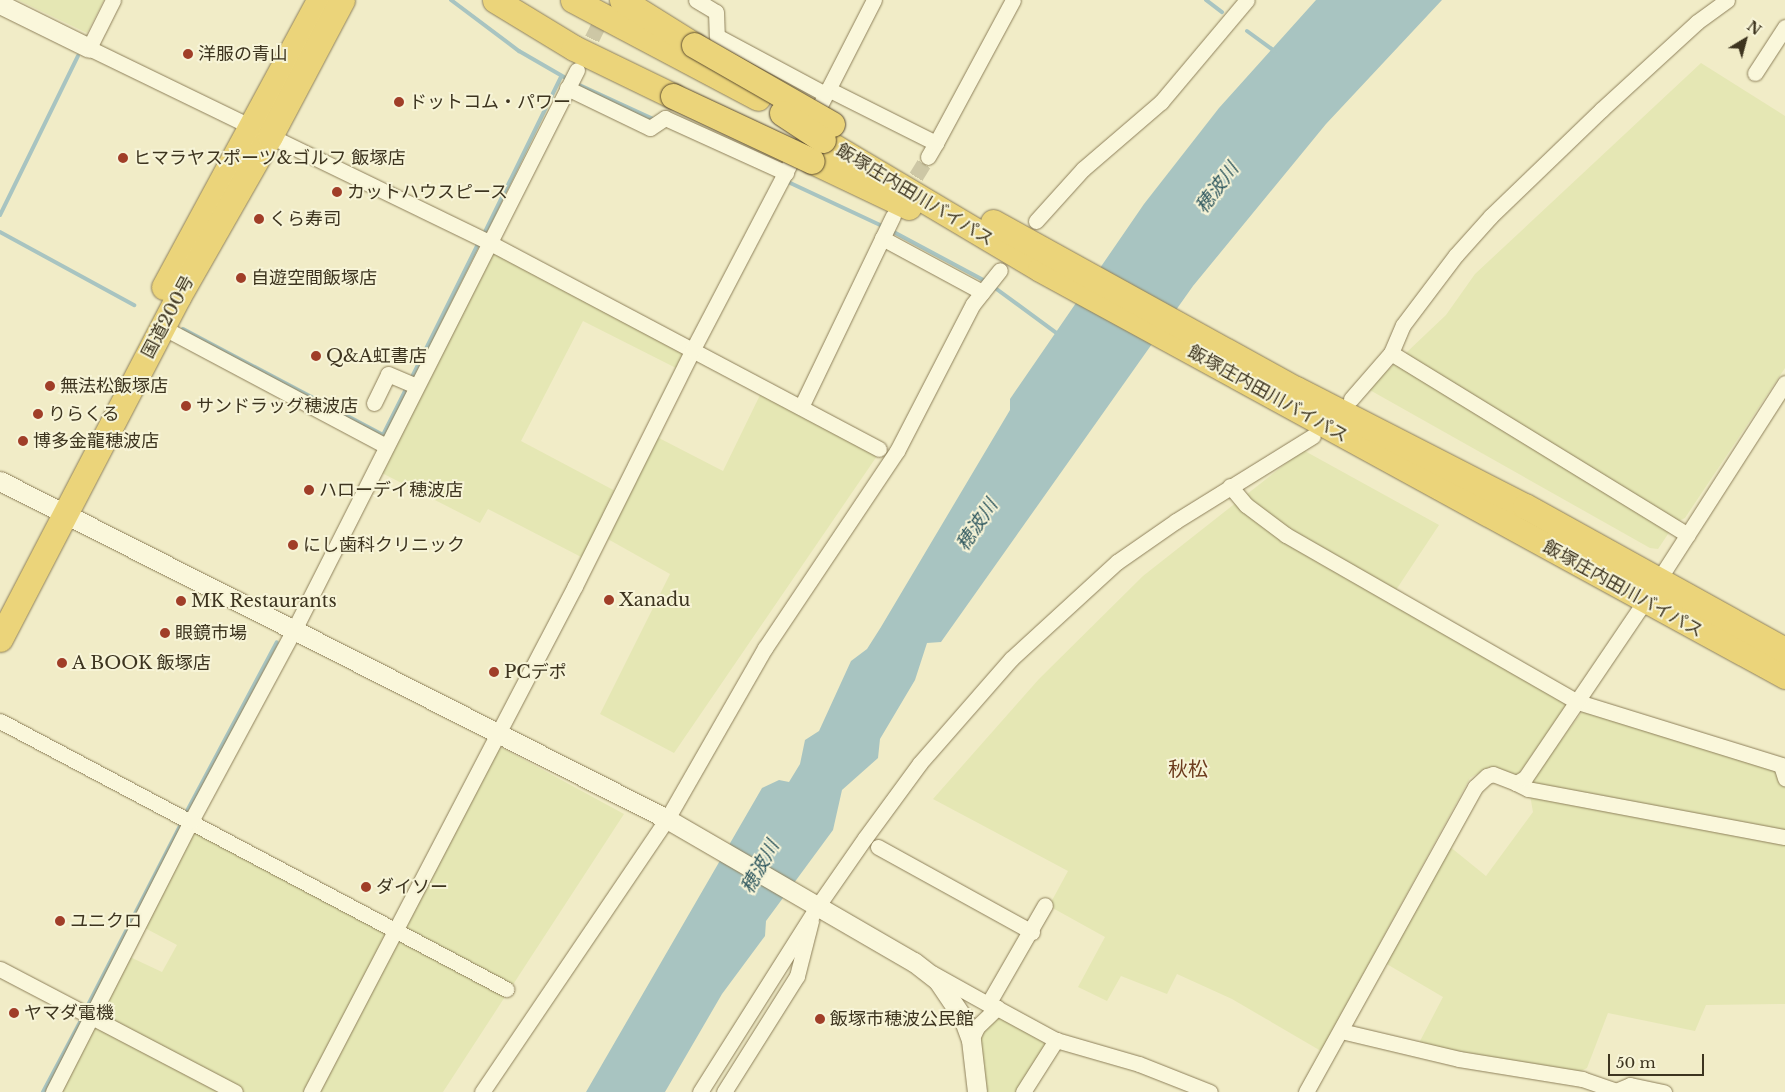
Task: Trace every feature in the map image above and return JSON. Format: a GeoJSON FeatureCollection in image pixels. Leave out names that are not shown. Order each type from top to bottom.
{"type":"FeatureCollection","features":[{"type":"Feature","properties":{"kind":"highway","name":"国道200号"},"geometry":{"type":"LineString","coordinates":[[0,605],[58,510],[162,326],[261,132],[319,0]]}},
{"type":"Feature","properties":{"kind":"highway","name":"国道200号"},"geometry":{"type":"LineString","coordinates":[[0,638],[96,426],[170,276],[342,0]]}},
{"type":"Feature","properties":{"kind":"highway"},"geometry":{"type":"LineString","coordinates":[[495,0],[574,48],[673,96],[824,139]]}},
{"type":"Feature","properties":{"kind":"highway","name":"飯塚庄内田川バイパス"},"geometry":{"type":"LineString","coordinates":[[573,0],[692,53],[758,98],[824,139],[1289,395],[1652,591],[1785,676]]}},
{"type":"Feature","properties":{"kind":"highway"},"geometry":{"type":"LineString","coordinates":[[622,0],[692,53],[824,139]]}},
{"type":"Feature","properties":{"kind":"highway","name":"飯塚庄内田川バイパス"},"geometry":{"type":"LineString","coordinates":[[824,139],[870,154],[1044,260]]}},
{"type":"Feature","properties":{"kind":"highway","name":"飯塚庄内田川バイパス"},"geometry":{"type":"LineString","coordinates":[[1652,591],[1785,650]]}},
{"type":"Feature","properties":{"kind":"street"},"geometry":{"type":"LineString","coordinates":[[89,48],[113,0]]}},
{"type":"Feature","properties":{"kind":"street"},"geometry":{"type":"LineString","coordinates":[[696,0],[716,12],[717,36],[826,91],[936,143]]}},
{"type":"Feature","properties":{"kind":"street"},"geometry":{"type":"LineString","coordinates":[[311,1092],[586,564],[692,349],[874,0]]}},
{"type":"Feature","properties":{"kind":"street"},"geometry":{"type":"LineString","coordinates":[[928,157],[1013,0]]}},
{"type":"Feature","properties":{"kind":"street"},"geometry":{"type":"LineString","coordinates":[[1036,221],[1083,169],[1161,102],[1247,0]]}},
{"type":"Feature","properties":{"kind":"street"},"geometry":{"type":"LineString","coordinates":[[1351,399],[1391,353],[1403,325],[1456,255],[1491,216],[1601,110],[1697,22],[1727,0]]}},
{"type":"Feature","properties":{"kind":"street"},"geometry":{"type":"LineString","coordinates":[[0,4],[484,240],[879,449]]}},
{"type":"Feature","properties":{"kind":"street"},"geometry":{"type":"LineString","coordinates":[[1755,72],[1785,27]]}},
{"type":"Feature","properties":{"kind":"street"},"geometry":{"type":"LineString","coordinates":[[53,1092],[191,821],[295,628],[386,446],[411,383],[484,240],[572,79],[650,128],[665,118],[783,177]]}},
{"type":"Feature","properties":{"kind":"street"},"geometry":{"type":"LineString","coordinates":[[482,1092],[667,819],[765,648],[897,451],[990,282],[888,227],[801,407]]}},
{"type":"Feature","properties":{"kind":"street"},"geometry":{"type":"LineString","coordinates":[[162,326],[386,446]]}},
{"type":"Feature","properties":{"kind":"street"},"geometry":{"type":"LineString","coordinates":[[1391,353],[1688,535]]}},
{"type":"Feature","properties":{"kind":"street"},"geometry":{"type":"LineString","coordinates":[[374,403],[388,374],[411,383]]}},
{"type":"Feature","properties":{"kind":"street"},"geometry":{"type":"LineString","coordinates":[[1516,783],[1525,778],[1578,702],[1785,384]]}},
{"type":"Feature","properties":{"kind":"street"},"geometry":{"type":"LineString","coordinates":[[700,1092],[813,909],[920,762],[1011,659],[1117,562],[1230,486],[1313,436]]}},
{"type":"Feature","properties":{"kind":"street"},"geometry":{"type":"LineString","coordinates":[[0,480],[295,628],[667,819],[813,909],[1056,1040],[1140,1064],[1210,1092]]}},
{"type":"Feature","properties":{"kind":"street"},"geometry":{"type":"LineString","coordinates":[[1230,486],[1246,505],[1286,535],[1578,702],[1781,765],[1785,778]]}},
{"type":"Feature","properties":{"kind":"street"},"geometry":{"type":"LineString","coordinates":[[0,721],[396,928],[506,989]]}},
{"type":"Feature","properties":{"kind":"street"},"geometry":{"type":"LineString","coordinates":[[1306,1092],[1475,787],[1487,776],[1494,774],[1528,789],[1785,837]]}},
{"type":"Feature","properties":{"kind":"street"},"geometry":{"type":"LineString","coordinates":[[878,847],[1032,932]]}},
{"type":"Feature","properties":{"kind":"street"},"geometry":{"type":"LineString","coordinates":[[971,1040],[977,1027],[992,1006],[1045,906]]}},
{"type":"Feature","properties":{"kind":"street"},"geometry":{"type":"LineString","coordinates":[[724,1092],[797,976],[806,949],[813,909]]}},
{"type":"Feature","properties":{"kind":"street"},"geometry":{"type":"LineString","coordinates":[[914,962],[938,981],[955,1003],[971,1040],[976,1092]]}},
{"type":"Feature","properties":{"kind":"street"},"geometry":{"type":"LineString","coordinates":[[0,969],[235,1092]]}},
{"type":"Feature","properties":{"kind":"street"},"geometry":{"type":"LineString","coordinates":[[1341,1031],[1459,1060],[1582,1079],[1616,1091],[1630,1085],[1664,1092]]}},
{"type":"Feature","properties":{"kind":"street"},"geometry":{"type":"LineString","coordinates":[[1023,1092],[1056,1040]]}},
{"type":"Feature","properties":{"kind":"green space"},"geometry":{"type":"Polygon","coordinates":[[[18,0],[104,0],[87,33],[18,0]]]}},
{"type":"Feature","properties":{"kind":"green space"},"geometry":{"type":"Polygon","coordinates":[[[1701,63],[1785,116],[1785,368],[1685,518],[1676,522],[1658,549],[1650,548],[1368,389],[1446,315],[1475,274],[1701,63]]]}},
{"type":"Feature","properties":{"kind":"green space"},"geometry":{"type":"Polygon","coordinates":[[[492,250],[685,350],[676,368],[583,321],[521,441],[619,493],[585,559],[488,509],[480,523],[378,471],[492,250]]]}},
{"type":"Feature","properties":{"kind":"green space"},"geometry":{"type":"Polygon","coordinates":[[[761,393],[877,456],[674,753],[600,714],[670,574],[606,538],[657,437],[723,471],[761,393]]]}},
{"type":"Feature","properties":{"kind":"green space"},"geometry":{"type":"Polygon","coordinates":[[[1303,450],[1439,525],[1390,599],[1569,702],[1520,772],[1516,775],[1489,767],[1470,778],[1321,1051],[1232,999],[1177,974],[1167,994],[1121,976],[1107,1001],[1078,987],[1105,937],[1049,906],[1068,871],[933,799],[1039,679],[1143,576],[1303,450]]]}},
{"type":"Feature","properties":{"kind":"green space"},"geometry":{"type":"Polygon","coordinates":[[[1582,712],[1785,769],[1785,1004],[1706,1005],[1695,1031],[1608,1013],[1587,1068],[1573,1075],[1419,1043],[1443,997],[1385,963],[1449,846],[1486,876],[1533,812],[1528,784],[1582,712]]]}},
{"type":"Feature","properties":{"kind":"green space"},"geometry":{"type":"Polygon","coordinates":[[[497,745],[624,814],[443,1092],[59,1092],[130,957],[162,972],[177,945],[143,927],[194,830],[398,937],[497,745]]]}},
{"type":"Feature","properties":{"kind":"green space"},"geometry":{"type":"Polygon","coordinates":[[[994,1017],[1000,1017],[1048,1045],[1018,1092],[986,1092],[980,1039],[982,1028],[994,1017]]]}},
{"type":"Feature","properties":{"kind":"water","name":"穂波川"},"geometry":{"type":"Polygon","coordinates":[[[1316,0],[1442,0],[1326,124],[1193,286],[941,642],[927,643],[915,680],[880,739],[878,758],[842,790],[833,830],[766,921],[765,936],[722,994],[665,1092],[586,1092],[762,788],[779,780],[789,782],[800,764],[805,740],[819,731],[851,661],[867,649],[881,627],[1010,410],[1010,399],[1144,204],[1219,108],[1316,0]]]}},
{"type":"Feature","properties":{"kind":"waterway"},"geometry":{"type":"LineString","coordinates":[[451,0],[519,51],[569,80]]}},
{"type":"Feature","properties":{"kind":"waterway"},"geometry":{"type":"LineString","coordinates":[[1206,0],[1222,12]]}},
{"type":"Feature","properties":{"kind":"waterway"},"geometry":{"type":"LineString","coordinates":[[1247,31],[1275,51]]}},
{"type":"Feature","properties":{"kind":"waterway"},"geometry":{"type":"LineString","coordinates":[[0,215],[78,56]]}},
{"type":"Feature","properties":{"kind":"waterway"},"geometry":{"type":"LineString","coordinates":[[483,236],[561,77]]}},
{"type":"Feature","properties":{"kind":"waterway"},"geometry":{"type":"LineString","coordinates":[[575,83],[655,120]]}},
{"type":"Feature","properties":{"kind":"waterway"},"geometry":{"type":"LineString","coordinates":[[786,181],[884,227]]}},
{"type":"Feature","properties":{"kind":"waterway"},"geometry":{"type":"LineString","coordinates":[[890,230],[985,281]]}},
{"type":"Feature","properties":{"kind":"waterway"},"geometry":{"type":"LineString","coordinates":[[0,232],[134,305]]}},
{"type":"Feature","properties":{"kind":"waterway"},"geometry":{"type":"LineString","coordinates":[[411,379],[479,242]]}},
{"type":"Feature","properties":{"kind":"waterway"},"geometry":{"type":"LineString","coordinates":[[991,285],[1058,334]]}},
{"type":"Feature","properties":{"kind":"waterway"},"geometry":{"type":"LineString","coordinates":[[183,329],[383,435]]}},
{"type":"Feature","properties":{"kind":"waterway"},"geometry":{"type":"LineString","coordinates":[[381,439],[408,385]]}},
{"type":"Feature","properties":{"kind":"waterway"},"geometry":{"type":"LineString","coordinates":[[187,811],[277,642]]}},
{"type":"Feature","properties":{"kind":"waterway"},"geometry":{"type":"LineString","coordinates":[[87,1007],[181,824]]}},
{"type":"Feature","properties":{"kind":"waterway"},"geometry":{"type":"LineString","coordinates":[[43,1092],[80,1022]]}},
{"type":"Feature","properties":{"kind":"tunnel"},"geometry":{"type":"LineString","coordinates":[[582,59],[611,0]]}},
{"type":"Feature","properties":{"kind":"tunnel"},"geometry":{"type":"LineString","coordinates":[[904,196],[928,157]]}},
{"type":"Feature","properties":{"kind":"place","name":"洋服の青山"},"geometry":{"type":"Point","coordinates":[188,54]}},
{"type":"Feature","properties":{"kind":"place","name":"ドットコム・パワー"},"geometry":{"type":"Point","coordinates":[399,102]}},
{"type":"Feature","properties":{"kind":"place","name":"ヒマラヤスポーツ&ゴルフ 飯塚店"},"geometry":{"type":"Point","coordinates":[123,158]}},
{"type":"Feature","properties":{"kind":"place","name":"カットハウスピース"},"geometry":{"type":"Point","coordinates":[337,192]}},
{"type":"Feature","properties":{"kind":"place","name":"くら寿司"},"geometry":{"type":"Point","coordinates":[259,219]}},
{"type":"Feature","properties":{"kind":"place","name":"自遊空間飯塚店"},"geometry":{"type":"Point","coordinates":[241,278]}},
{"type":"Feature","properties":{"kind":"place","name":"Q&A虹書店"},"geometry":{"type":"Point","coordinates":[316,356]}},
{"type":"Feature","properties":{"kind":"place","name":"無法松飯塚店"},"geometry":{"type":"Point","coordinates":[50,386]}},
{"type":"Feature","properties":{"kind":"place","name":"サンドラッグ穂波店"},"geometry":{"type":"Point","coordinates":[186,406]}},
{"type":"Feature","properties":{"kind":"place","name":"りらくる"},"geometry":{"type":"Point","coordinates":[38,414]}},
{"type":"Feature","properties":{"kind":"place","name":"博多金龍穂波店"},"geometry":{"type":"Point","coordinates":[23,441]}},
{"type":"Feature","properties":{"kind":"place","name":"ハローデイ穂波店"},"geometry":{"type":"Point","coordinates":[309,490]}},
{"type":"Feature","properties":{"kind":"place","name":"にし歯科クリニック"},"geometry":{"type":"Point","coordinates":[293,545]}},
{"type":"Feature","properties":{"kind":"place","name":"Xanadu"},"geometry":{"type":"Point","coordinates":[609,600]}},
{"type":"Feature","properties":{"kind":"place","name":"MK Restaurants"},"geometry":{"type":"Point","coordinates":[181,601]}},
{"type":"Feature","properties":{"kind":"place","name":"眼鏡市場"},"geometry":{"type":"Point","coordinates":[165,633]}},
{"type":"Feature","properties":{"kind":"place","name":"A BOOK 飯塚店"},"geometry":{"type":"Point","coordinates":[62,663]}},
{"type":"Feature","properties":{"kind":"place","name":"PCデポ"},"geometry":{"type":"Point","coordinates":[494,672]}},
{"type":"Feature","properties":{"kind":"place","name":"ダイソー"},"geometry":{"type":"Point","coordinates":[366,887]}},
{"type":"Feature","properties":{"kind":"place","name":"ユニクロ"},"geometry":{"type":"Point","coordinates":[60,921]}},
{"type":"Feature","properties":{"kind":"place","name":"ヤマダ電機"},"geometry":{"type":"Point","coordinates":[14,1013]}},
{"type":"Feature","properties":{"kind":"place","name":"飯塚市穂波公民館"},"geometry":{"type":"Point","coordinates":[820,1019]}},
{"type":"Feature","properties":{"kind":"district","name":"秋松"},"geometry":{"type":"Point","coordinates":[1188,769]}}]}
